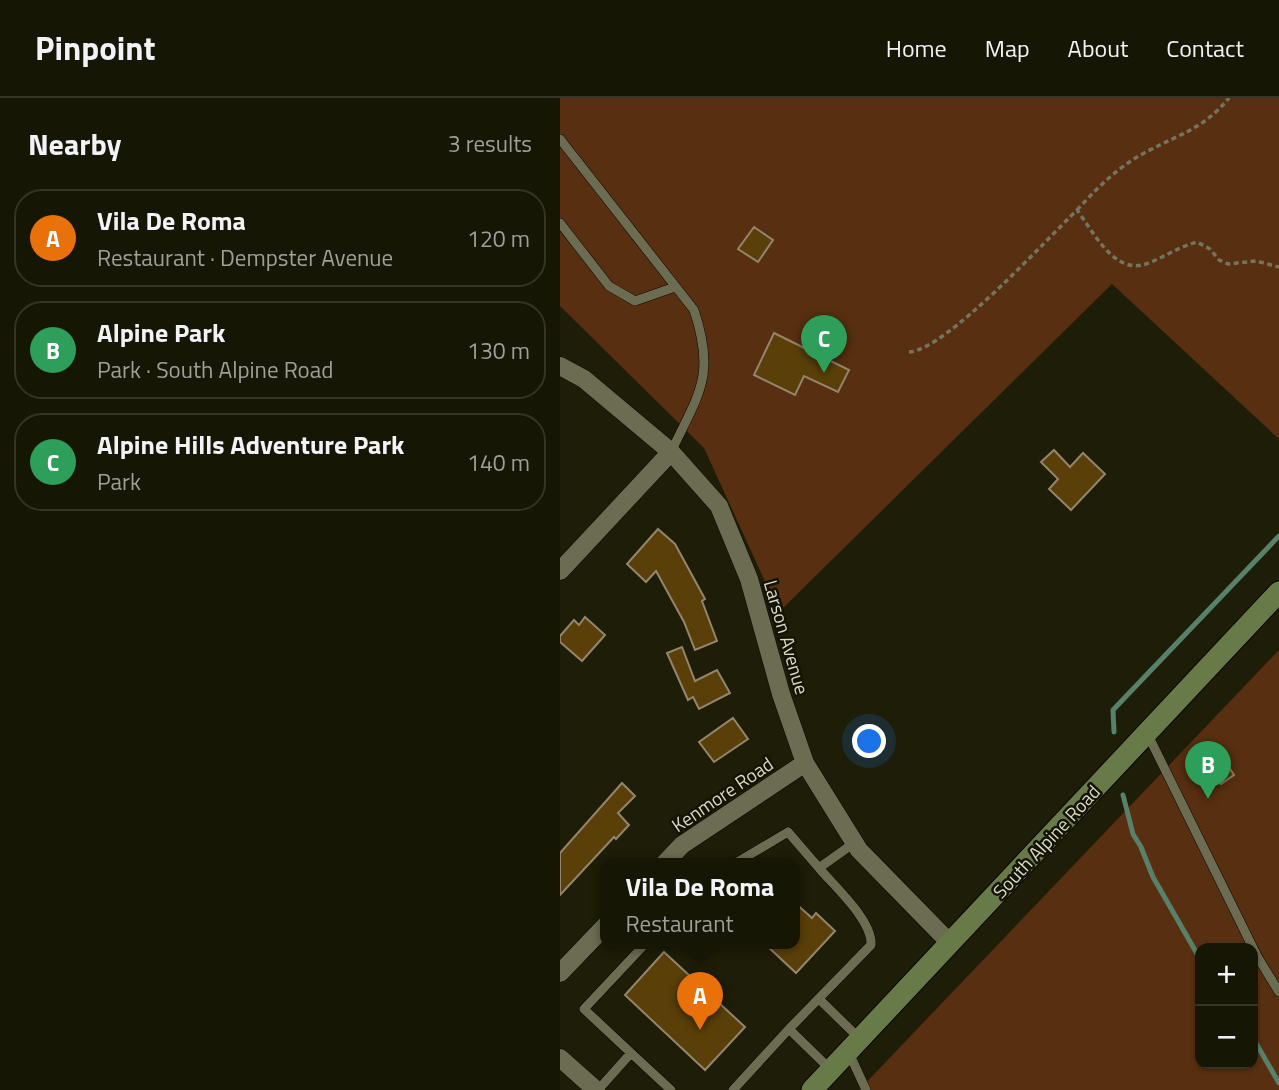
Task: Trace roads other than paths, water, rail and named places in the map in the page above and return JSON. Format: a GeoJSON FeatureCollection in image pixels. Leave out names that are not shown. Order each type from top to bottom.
{"type":"FeatureCollection","features":[{"type":"Feature","properties":{"kind":"main road","name":"South Alpine Road"},"geometry":{"type":"LineString","coordinates":[[812,1090],[1279,592]]}},
{"type":"Feature","properties":{"kind":"street","name":"Larson Avenue"},"geometry":{"type":"LineString","coordinates":[[560,366],[584,379],[671,452],[719,506],[748,579],[781,694],[805,763],[859,850],[950,943]]}},
{"type":"Feature","properties":{"kind":"street"},"geometry":{"type":"LineString","coordinates":[[560,570],[671,452]]}},
{"type":"Feature","properties":{"kind":"street","name":"Kenmore Road"},"geometry":{"type":"LineString","coordinates":[[670,858],[682,845],[805,763]]}},
{"type":"Feature","properties":{"kind":"street"},"geometry":{"type":"LineString","coordinates":[[560,973],[600,931]]}},
{"type":"Feature","properties":{"kind":"street"},"geometry":{"type":"LineString","coordinates":[[560,1058],[597,1090]]}},
{"type":"Feature","properties":{"kind":"lane"},"geometry":{"type":"LineString","coordinates":[[560,139],[694,310],[703,339],[706,366],[701,390],[671,452]]}},
{"type":"Feature","properties":{"kind":"lane"},"geometry":{"type":"LineString","coordinates":[[560,222],[608,286],[635,301],[675,287]]}},
{"type":"Feature","properties":{"kind":"lane"},"geometry":{"type":"LineString","coordinates":[[1147,733],[1257,956],[1279,992]]}},
{"type":"Feature","properties":{"kind":"lane"},"geometry":{"type":"LineString","coordinates":[[733,1090],[872,944],[872,935],[866,924],[788,832],[744,858]]}},
{"type":"Feature","properties":{"kind":"lane"},"geometry":{"type":"LineString","coordinates":[[819,868],[854,843]]}},
{"type":"Feature","properties":{"kind":"lane"},"geometry":{"type":"LineString","coordinates":[[640,949],[584,1009],[671,1090]]}},
{"type":"Feature","properties":{"kind":"lane"},"geometry":{"type":"LineString","coordinates":[[819,999],[854,1045],[866,1090]]}},
{"type":"Feature","properties":{"kind":"lane"},"geometry":{"type":"LineString","coordinates":[[789,1029],[831,1070]]}},
{"type":"Feature","properties":{"kind":"lane"},"geometry":{"type":"LineString","coordinates":[[597,1090],[631,1053]]}},
{"type":"Feature","properties":{"kind":"waterway"},"geometry":{"type":"LineString","coordinates":[[1114,732],[1113,710],[1279,536]]}},
{"type":"Feature","properties":{"kind":"waterway"},"geometry":{"type":"LineString","coordinates":[[1123,795],[1133,834],[1153,877],[1195,950]]}},
{"type":"Feature","properties":{"kind":"waterway"},"geometry":{"type":"LineString","coordinates":[[1258,1047],[1279,1083]]}},
{"type":"Feature","properties":{"kind":"place","name":"Alpine Hills Adventure Park"},"geometry":{"type":"Point","coordinates":[824,373]}},
{"type":"Feature","properties":{"kind":"place","name":"Alpine Park"},"geometry":{"type":"Point","coordinates":[1208,799]}},
{"type":"Feature","properties":{"kind":"place","name":"Vila De Roma"},"geometry":{"type":"Point","coordinates":[700,1030]}}]}
